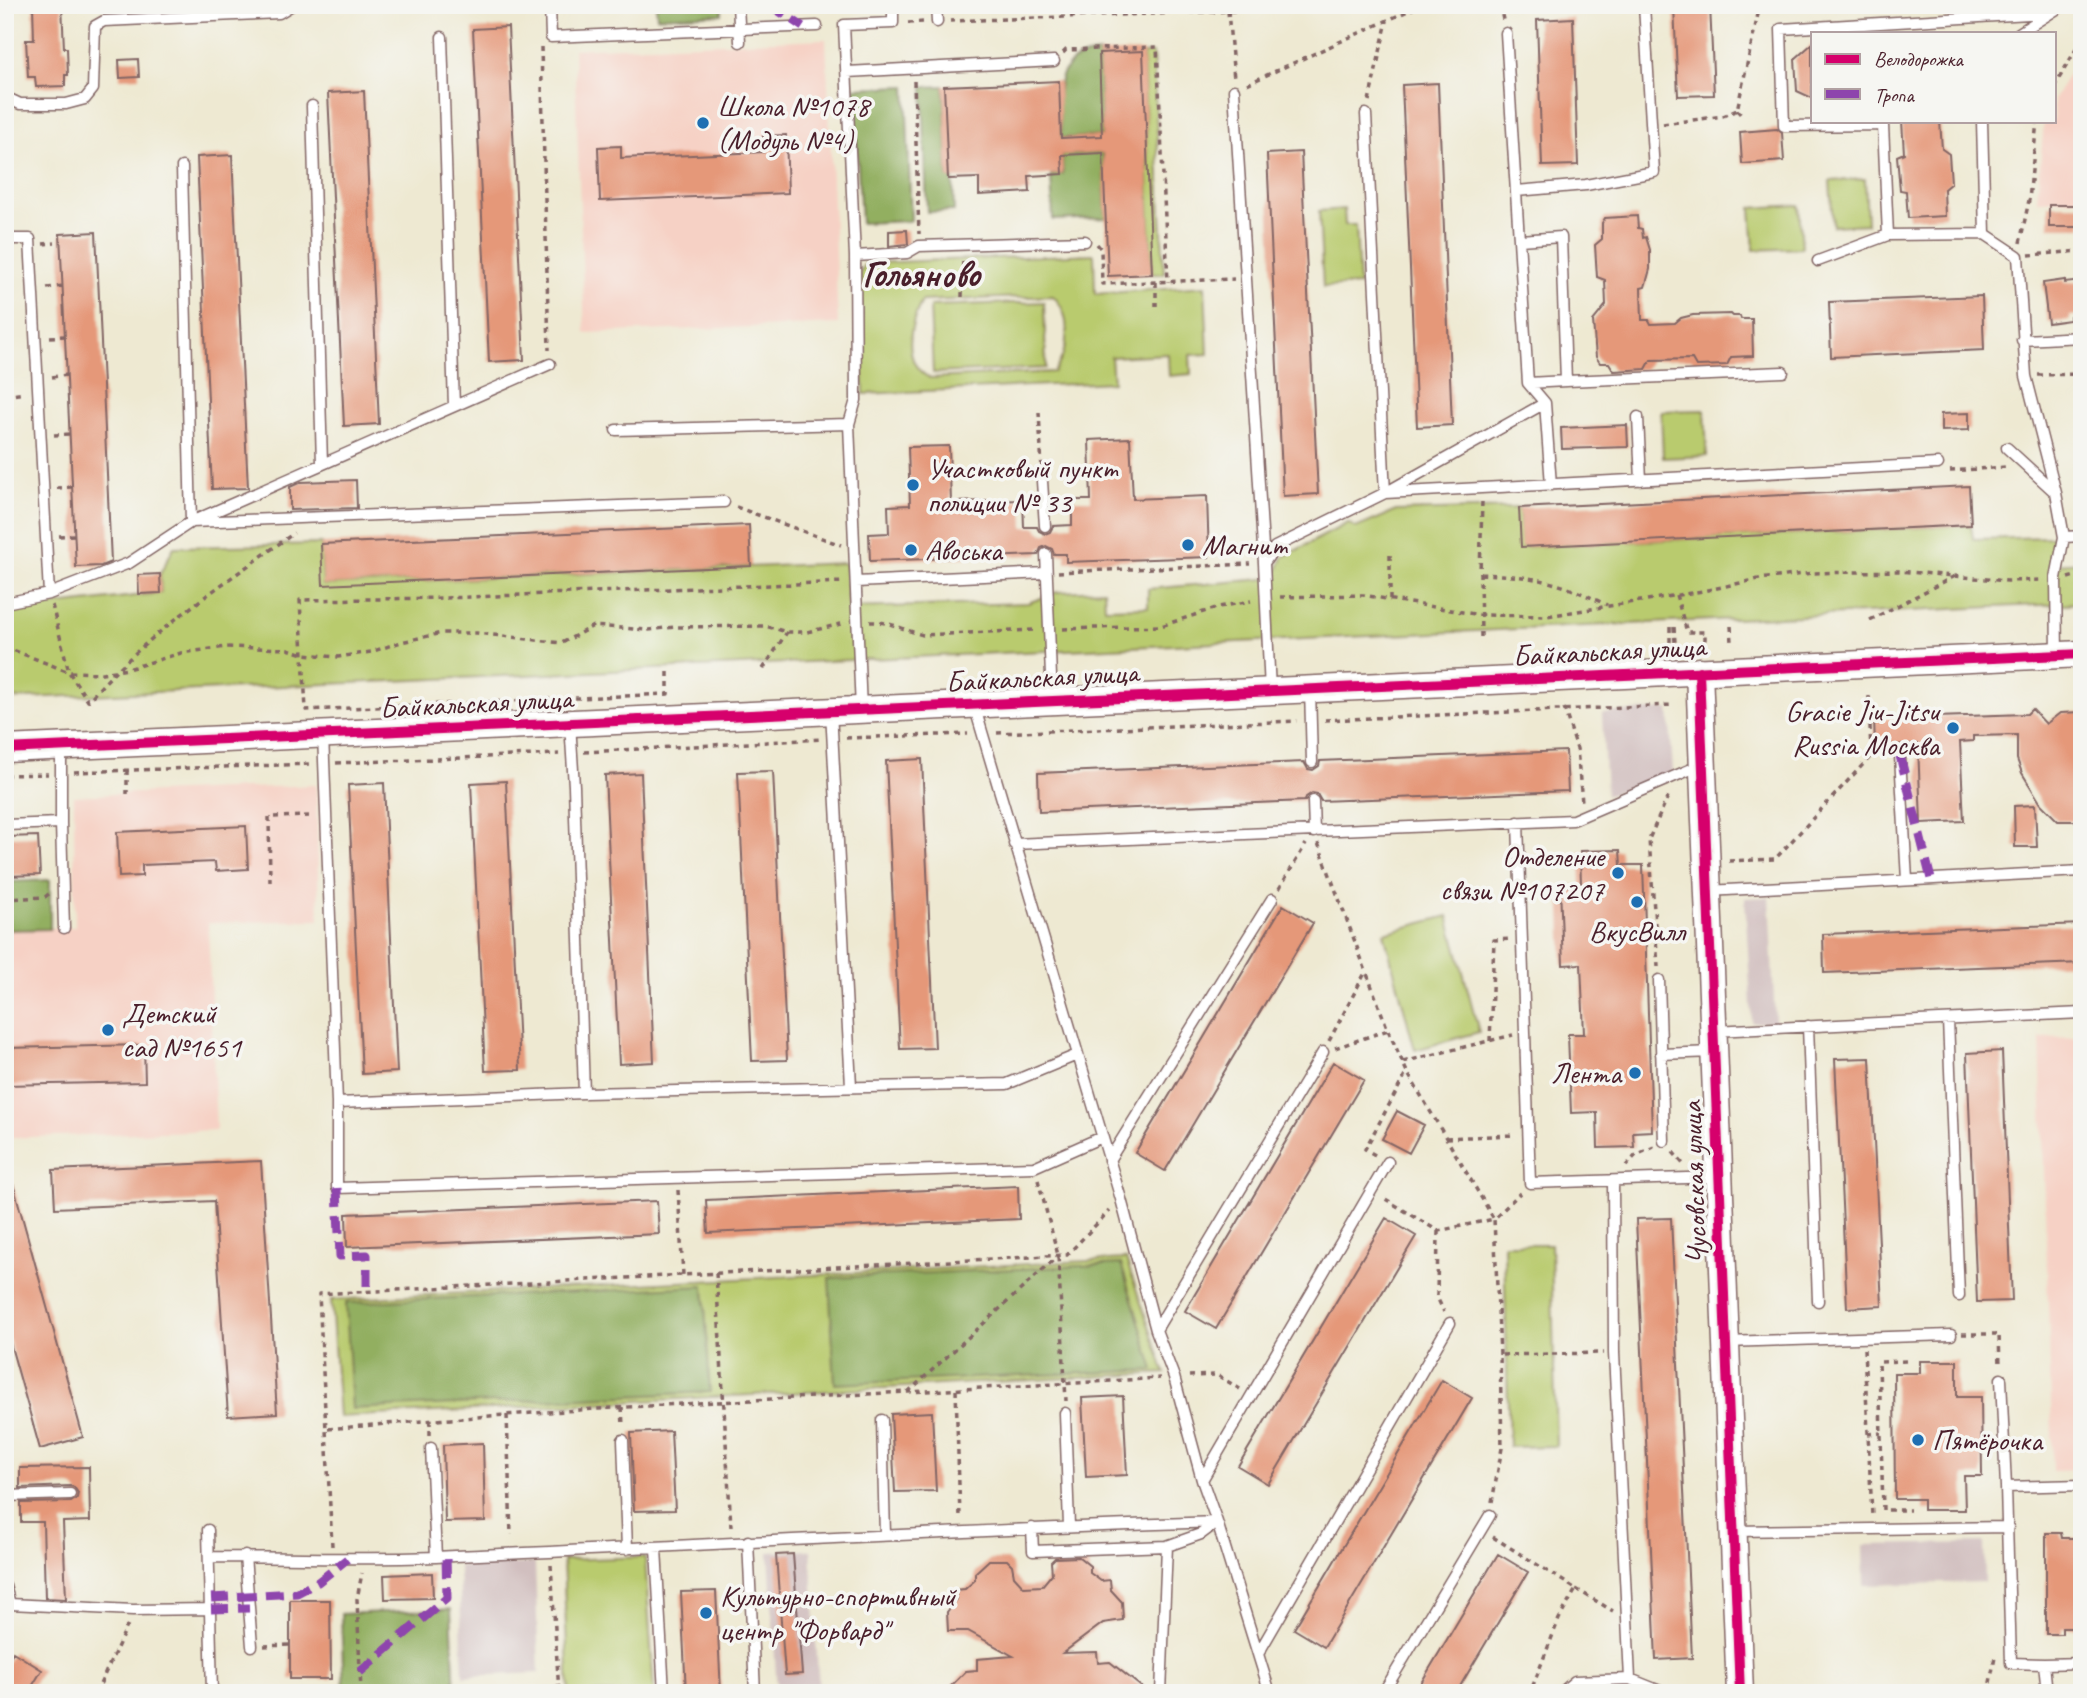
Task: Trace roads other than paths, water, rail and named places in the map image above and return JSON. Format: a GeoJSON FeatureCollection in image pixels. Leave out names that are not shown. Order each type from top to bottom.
{"type":"FeatureCollection","features":[{"type":"Feature","properties":{"kind":"street","name":"Байкальская улица"},"geometry":{"type":"LineString","coordinates":[[5,748],[2069,655]]}},
{"type":"Feature","properties":{"kind":"street","name":"Чусовская улица"},"geometry":{"type":"LineString","coordinates":[[1699,671],[1691,768],[1708,891],[1714,1041],[1706,1177],[1725,1342],[1740,1693]]}},
{"type":"Feature","properties":{"kind":"lane"},"geometry":{"type":"LineString","coordinates":[[5,97],[20,104],[66,104],[85,99],[93,89],[95,26],[104,21],[279,13],[292,5]]}},
{"type":"Feature","properties":{"kind":"lane"},"geometry":{"type":"LineString","coordinates":[[550,5],[551,37],[817,26]]}},
{"type":"Feature","properties":{"kind":"lane"},"geometry":{"type":"LineString","coordinates":[[738,5],[740,42]]}},
{"type":"Feature","properties":{"kind":"lane"},"geometry":{"type":"LineString","coordinates":[[861,710],[849,424],[856,400],[855,256],[844,25],[893,23],[893,5]]}},
{"type":"Feature","properties":{"kind":"lane"},"geometry":{"type":"LineString","coordinates":[[936,5],[937,22]]}},
{"type":"Feature","properties":{"kind":"lane"},"geometry":{"type":"LineString","coordinates":[[1516,191],[1586,185],[1654,172],[1644,5]]}},
{"type":"Feature","properties":{"kind":"lane"},"geometry":{"type":"LineString","coordinates":[[2020,32],[2063,5]]}},
{"type":"Feature","properties":{"kind":"lane"},"geometry":{"type":"LineString","coordinates":[[1888,235],[1883,125],[1784,126],[1781,29],[2048,13]]}},
{"type":"Feature","properties":{"kind":"lane"},"geometry":{"type":"LineString","coordinates":[[1506,33],[1528,383],[1545,403],[1551,485]]}},
{"type":"Feature","properties":{"kind":"lane"},"geometry":{"type":"LineString","coordinates":[[442,37],[454,406]]}},
{"type":"Feature","properties":{"kind":"lane"},"geometry":{"type":"LineString","coordinates":[[847,72],[1054,61]]}},
{"type":"Feature","properties":{"kind":"lane"},"geometry":{"type":"LineString","coordinates":[[1234,90],[1270,691]]}},
{"type":"Feature","properties":{"kind":"lane"},"geometry":{"type":"LineString","coordinates":[[312,106],[322,464]]}},
{"type":"Feature","properties":{"kind":"lane"},"geometry":{"type":"LineString","coordinates":[[1366,114],[1385,494]]}},
{"type":"Feature","properties":{"kind":"lane"},"geometry":{"type":"LineString","coordinates":[[1982,122],[1985,234]]}},
{"type":"Feature","properties":{"kind":"lane"},"geometry":{"type":"LineString","coordinates":[[181,167],[191,522]]}},
{"type":"Feature","properties":{"kind":"lane"},"geometry":{"type":"LineString","coordinates":[[1818,261],[1888,235],[1985,234],[2018,256],[2026,376],[2056,493],[2064,537],[2056,578],[2069,655]]}},
{"type":"Feature","properties":{"kind":"lane"},"geometry":{"type":"LineString","coordinates":[[1520,240],[1562,237],[1566,381]]}},
{"type":"Feature","properties":{"kind":"lane"},"geometry":{"type":"LineString","coordinates":[[5,239],[30,239],[49,594]]}},
{"type":"Feature","properties":{"kind":"lane"},"geometry":{"type":"LineString","coordinates":[[855,256],[907,253],[919,246],[1085,241]]}},
{"type":"Feature","properties":{"kind":"lane"},"geometry":{"type":"LineString","coordinates":[[2022,340],[2082,337]]}},
{"type":"Feature","properties":{"kind":"lane"},"geometry":{"type":"LineString","coordinates":[[5,603],[49,594],[129,563],[191,522],[550,364]]}},
{"type":"Feature","properties":{"kind":"lane"},"geometry":{"type":"LineString","coordinates":[[1528,383],[1783,372]]}},
{"type":"Feature","properties":{"kind":"lane"},"geometry":{"type":"LineString","coordinates":[[1264,563],[1275,547],[1385,494],[1545,403]]}},
{"type":"Feature","properties":{"kind":"lane"},"geometry":{"type":"LineString","coordinates":[[1637,417],[1641,480]]}},
{"type":"Feature","properties":{"kind":"lane"},"geometry":{"type":"LineString","coordinates":[[616,430],[849,424]]}},
{"type":"Feature","properties":{"kind":"lane"},"geometry":{"type":"LineString","coordinates":[[2007,448],[2056,493]]}},
{"type":"Feature","properties":{"kind":"lane"},"geometry":{"type":"LineString","coordinates":[[1385,494],[1938,464]]}},
{"type":"Feature","properties":{"kind":"lane"},"geometry":{"type":"LineString","coordinates":[[1042,481],[1045,526]]}},
{"type":"Feature","properties":{"kind":"lane"},"geometry":{"type":"LineString","coordinates":[[191,522],[724,502]]}},
{"type":"Feature","properties":{"kind":"lane"},"geometry":{"type":"LineString","coordinates":[[2064,537],[2082,536]]}},
{"type":"Feature","properties":{"kind":"lane"},"geometry":{"type":"LineString","coordinates":[[1046,554],[1052,701]]}},
{"type":"Feature","properties":{"kind":"lane"},"geometry":{"type":"LineString","coordinates":[[856,582],[1046,573]]}},
{"type":"Feature","properties":{"kind":"lane"},"geometry":{"type":"LineString","coordinates":[[1310,689],[1312,762]]}},
{"type":"Feature","properties":{"kind":"lane"},"geometry":{"type":"LineString","coordinates":[[974,705],[1121,1199],[1156,1330],[1174,1377],[1202,1480],[1270,1693]]}},
{"type":"Feature","properties":{"kind":"lane"},"geometry":{"type":"LineString","coordinates":[[831,711],[851,1086]]}},
{"type":"Feature","properties":{"kind":"lane"},"geometry":{"type":"LineString","coordinates":[[570,723],[584,1093]]}},
{"type":"Feature","properties":{"kind":"lane"},"geometry":{"type":"LineString","coordinates":[[323,734],[337,1103],[337,1188],[1034,1167],[1102,1137]]}},
{"type":"Feature","properties":{"kind":"lane"},"geometry":{"type":"LineString","coordinates":[[61,746],[64,928]]}},
{"type":"Feature","properties":{"kind":"lane"},"geometry":{"type":"LineString","coordinates":[[1900,756],[1907,880]]}},
{"type":"Feature","properties":{"kind":"lane"},"geometry":{"type":"LineString","coordinates":[[1014,844],[1573,820],[1643,786],[1691,768]]}},
{"type":"Feature","properties":{"kind":"lane"},"geometry":{"type":"LineString","coordinates":[[1313,801],[1314,832]]}},
{"type":"Feature","properties":{"kind":"lane"},"geometry":{"type":"LineString","coordinates":[[1518,822],[1530,1183],[1706,1177]]}},
{"type":"Feature","properties":{"kind":"lane"},"geometry":{"type":"LineString","coordinates":[[5,825],[61,823]]}},
{"type":"Feature","properties":{"kind":"lane"},"geometry":{"type":"LineString","coordinates":[[1708,891],[2082,871]]}},
{"type":"Feature","properties":{"kind":"lane"},"geometry":{"type":"LineString","coordinates":[[1109,1160],[1272,899]]}},
{"type":"Feature","properties":{"kind":"lane"},"geometry":{"type":"LineString","coordinates":[[1659,980],[1664,1142]]}},
{"type":"Feature","properties":{"kind":"lane"},"geometry":{"type":"LineString","coordinates":[[1661,1054],[1763,1026],[2082,1013]]}},
{"type":"Feature","properties":{"kind":"lane"},"geometry":{"type":"LineString","coordinates":[[1948,1020],[1959,1296]]}},
{"type":"Feature","properties":{"kind":"lane"},"geometry":{"type":"LineString","coordinates":[[1808,1026],[1818,1301]]}},
{"type":"Feature","properties":{"kind":"lane"},"geometry":{"type":"LineString","coordinates":[[1156,1330],[1323,1052]]}},
{"type":"Feature","properties":{"kind":"lane"},"geometry":{"type":"LineString","coordinates":[[337,1103],[584,1093],[1007,1084],[1077,1055]]}},
{"type":"Feature","properties":{"kind":"lane"},"geometry":{"type":"LineString","coordinates":[[1202,1480],[1388,1162]]}},
{"type":"Feature","properties":{"kind":"lane"},"geometry":{"type":"LineString","coordinates":[[1613,1181],[1614,1353],[1630,1679]]}},
{"type":"Feature","properties":{"kind":"lane"},"geometry":{"type":"LineString","coordinates":[[1258,1654],[1450,1323]]}},
{"type":"Feature","properties":{"kind":"lane"},"geometry":{"type":"LineString","coordinates":[[1725,1342],[1951,1335]]}},
{"type":"Feature","properties":{"kind":"lane"},"geometry":{"type":"LineString","coordinates":[[2001,1379],[2011,1663],[2082,1663]]}},
{"type":"Feature","properties":{"kind":"lane"},"geometry":{"type":"LineString","coordinates":[[1065,1413],[1069,1526]]}},
{"type":"Feature","properties":{"kind":"lane"},"geometry":{"type":"LineString","coordinates":[[882,1420],[885,1535]]}},
{"type":"Feature","properties":{"kind":"lane"},"geometry":{"type":"LineString","coordinates":[[623,1440],[627,1549]]}},
{"type":"Feature","properties":{"kind":"lane"},"geometry":{"type":"LineString","coordinates":[[431,1448],[436,1557]]}},
{"type":"Feature","properties":{"kind":"lane"},"geometry":{"type":"LineString","coordinates":[[2006,1487],[2082,1485]]}},
{"type":"Feature","properties":{"kind":"lane"},"geometry":{"type":"LineString","coordinates":[[5,1496],[70,1494]]}},
{"type":"Feature","properties":{"kind":"lane"},"geometry":{"type":"LineString","coordinates":[[1383,1693],[1490,1515]]}},
{"type":"Feature","properties":{"kind":"lane"},"geometry":{"type":"LineString","coordinates":[[209,1557],[436,1557],[1069,1526],[1217,1522]]}},
{"type":"Feature","properties":{"kind":"lane"},"geometry":{"type":"LineString","coordinates":[[1031,1528],[1033,1551],[1167,1546],[1201,1534],[1217,1522]]}},
{"type":"Feature","properties":{"kind":"lane"},"geometry":{"type":"LineString","coordinates":[[1733,1532],[2008,1527]]}},
{"type":"Feature","properties":{"kind":"lane"},"geometry":{"type":"LineString","coordinates":[[208,1530],[212,1693]]}},
{"type":"Feature","properties":{"kind":"lane"},"geometry":{"type":"LineString","coordinates":[[748,1541],[755,1693]]}},
{"type":"Feature","properties":{"kind":"lane"},"geometry":{"type":"LineString","coordinates":[[1161,1693],[1167,1546]]}},
{"type":"Feature","properties":{"kind":"lane"},"geometry":{"type":"LineString","coordinates":[[656,1548],[664,1693]]}},
{"type":"Feature","properties":{"kind":"lane"},"geometry":{"type":"LineString","coordinates":[[245,1556],[252,1646]]}},
{"type":"Feature","properties":{"kind":"lane"},"geometry":{"type":"LineString","coordinates":[[5,1586],[8,1608],[211,1609]]}},
{"type":"Feature","properties":{"kind":"lane"},"geometry":{"type":"LineString","coordinates":[[2044,1664],[2047,1693]]}},
{"type":"Feature","properties":{"kind":"lane"},"geometry":{"type":"LineString","coordinates":[[1561,1693],[1575,1681],[1630,1679],[1665,1693]]}},
{"type":"Feature","properties":{"kind":"place","name":"Школа №1078 (Модуль №4)"},"geometry":{"type":"Point","coordinates":[703,123]}},
{"type":"Feature","properties":{"kind":"place","name":"Участковый пункт полиции № 33"},"geometry":{"type":"Point","coordinates":[913,485]}},
{"type":"Feature","properties":{"kind":"place","name":"Магнит"},"geometry":{"type":"Point","coordinates":[1188,545]}},
{"type":"Feature","properties":{"kind":"place","name":"Авоська"},"geometry":{"type":"Point","coordinates":[911,550]}},
{"type":"Feature","properties":{"kind":"place","name":"Gracie Jiu-Jitsu Russia Москва"},"geometry":{"type":"Point","coordinates":[1953,728]}},
{"type":"Feature","properties":{"kind":"place","name":"Отделение связи №107207"},"geometry":{"type":"Point","coordinates":[1618,873]}},
{"type":"Feature","properties":{"kind":"place","name":"ВкусВилл"},"geometry":{"type":"Point","coordinates":[1637,902]}},
{"type":"Feature","properties":{"kind":"place","name":"Детский сад №1651"},"geometry":{"type":"Point","coordinates":[108,1030]}},
{"type":"Feature","properties":{"kind":"place","name":"Лента"},"geometry":{"type":"Point","coordinates":[1635,1073]}},
{"type":"Feature","properties":{"kind":"place","name":"Пятёрочка"},"geometry":{"type":"Point","coordinates":[1918,1440]}},
{"type":"Feature","properties":{"kind":"place","name":"Культурно-спортивный центр \"Форвард\""},"geometry":{"type":"Point","coordinates":[706,1613]}},
{"type":"Feature","properties":{"kind":"district","name":"Гольяново"},"geometry":{"type":"Point","coordinates":[921,273]}}]}
